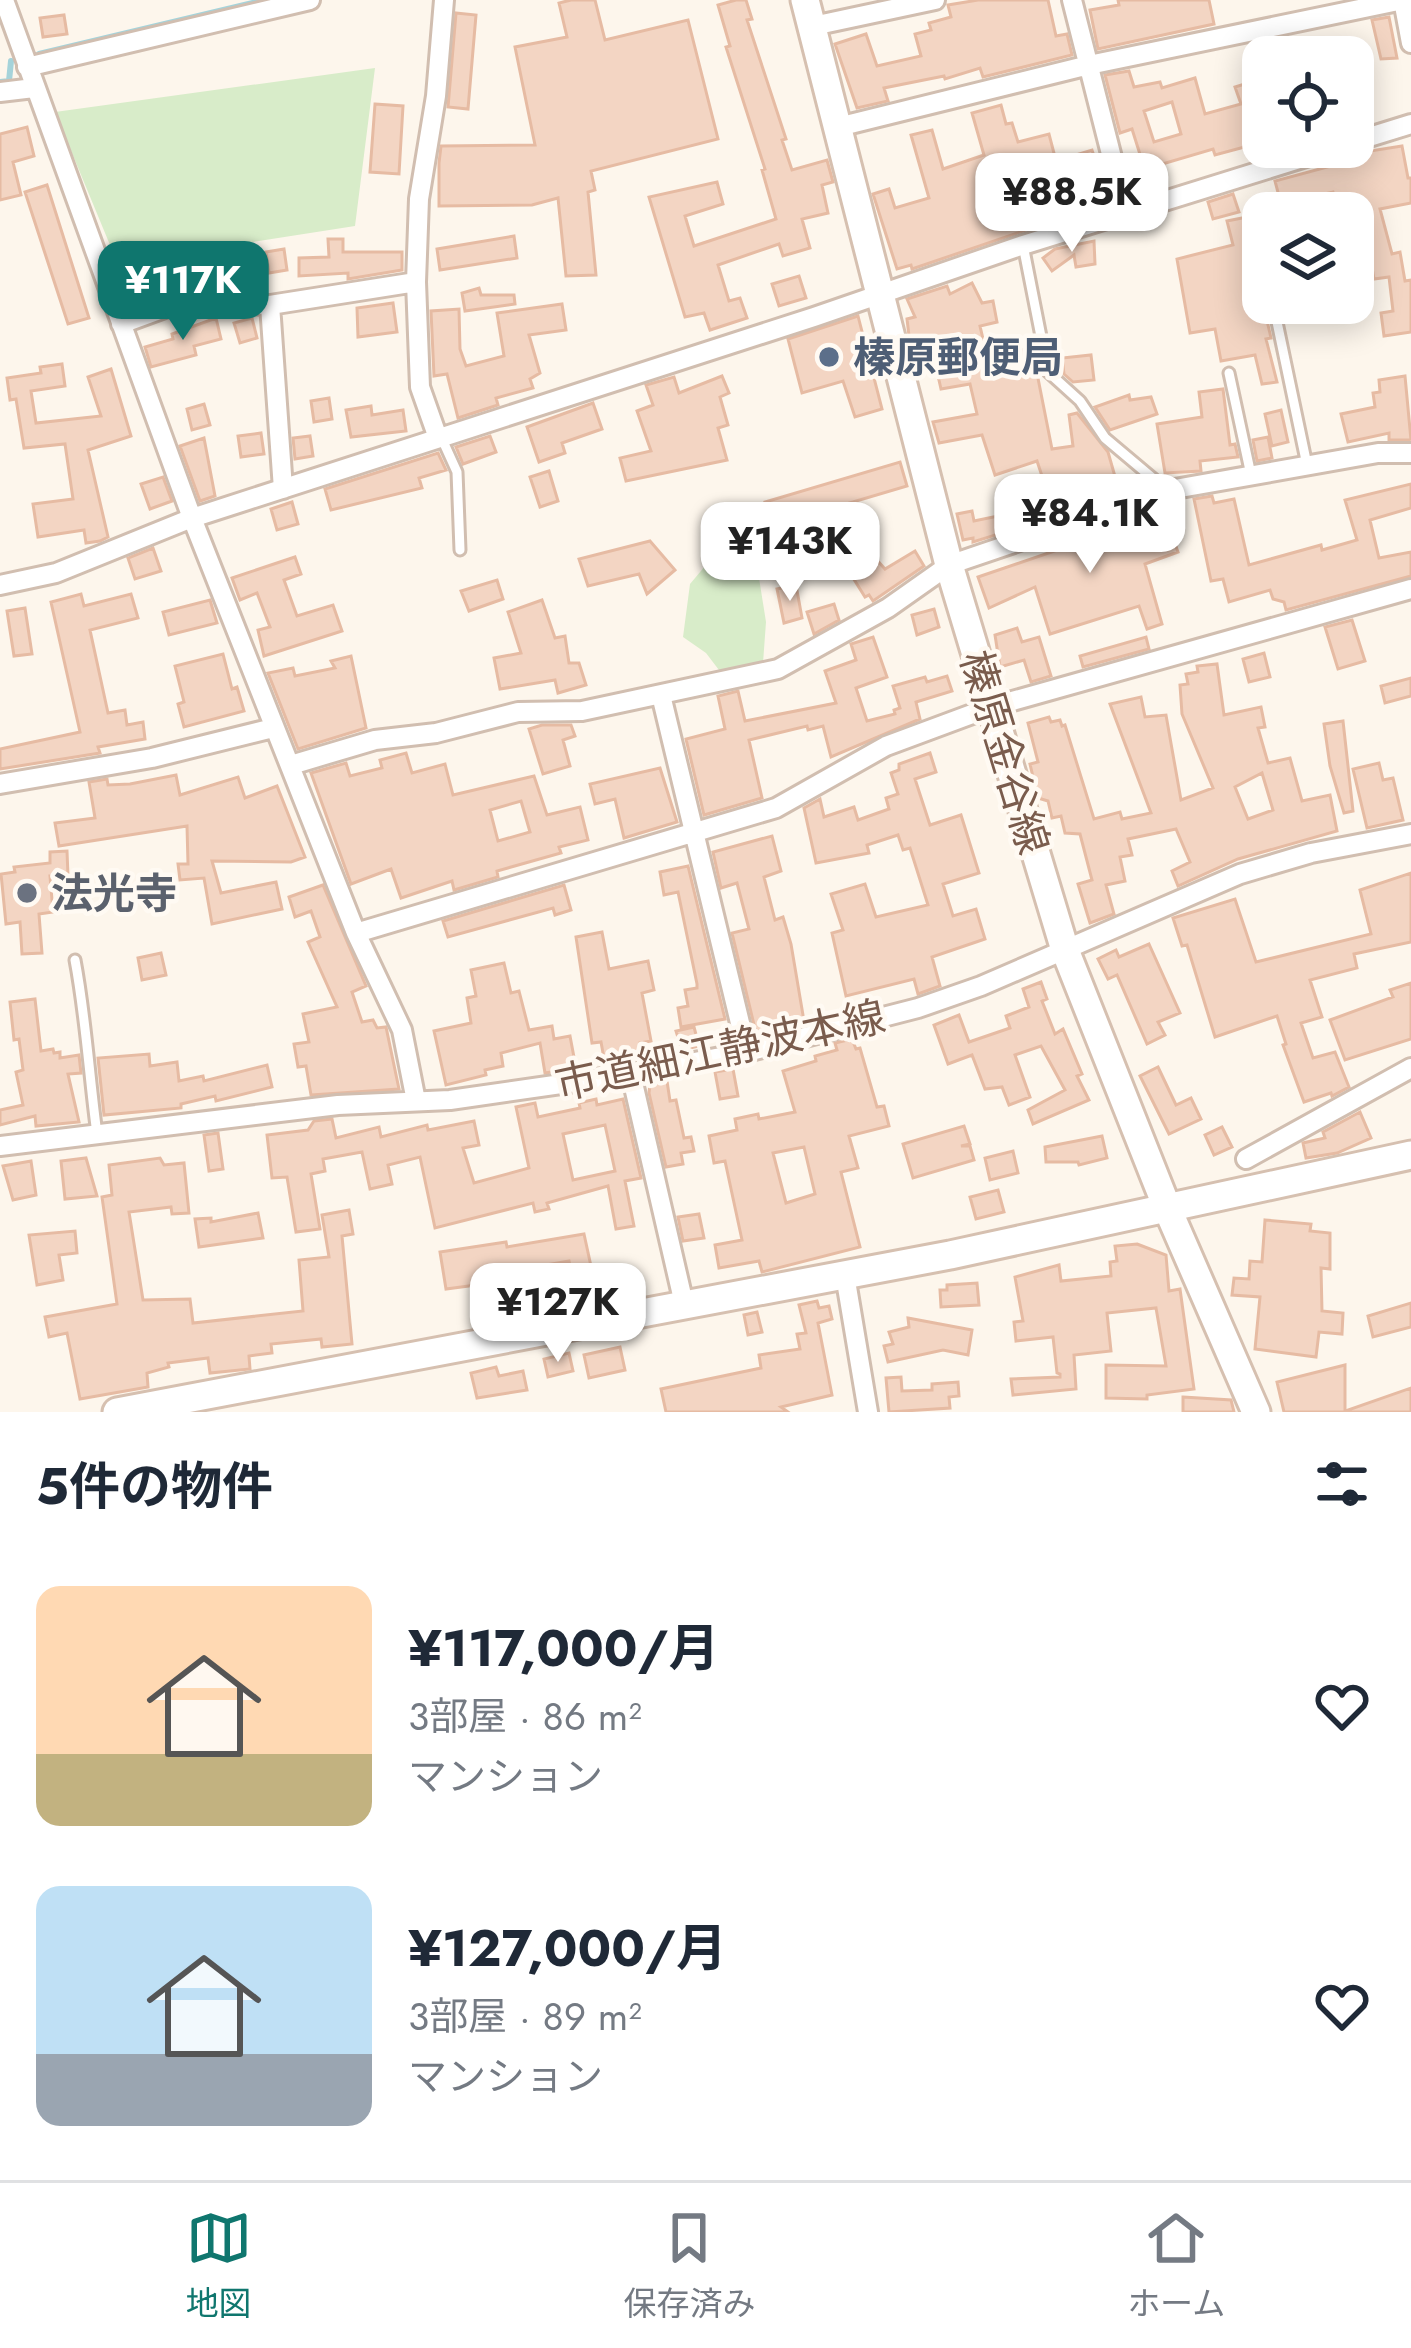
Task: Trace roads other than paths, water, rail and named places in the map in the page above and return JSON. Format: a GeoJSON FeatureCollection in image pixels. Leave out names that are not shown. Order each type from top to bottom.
{"type":"FeatureCollection","features":[{"type":"Feature","properties":{"kind":"main road","name":"榛原金谷線"},"geometry":{"type":"LineString","coordinates":[[809,13],[949,565],[1065,950],[1168,1210],[1256,1412]]}},
{"type":"Feature","properties":{"kind":"main road"},"geometry":{"type":"LineString","coordinates":[[117,1412],[159,1408],[845,1275],[1411,1155]]}},
{"type":"Feature","properties":{"kind":"street"},"geometry":{"type":"LineString","coordinates":[[4,0],[273,728],[356,933],[402,1030],[416,1101]]}},
{"type":"Feature","properties":{"kind":"street"},"geometry":{"type":"LineString","coordinates":[[27,68],[310,0]]}},
{"type":"Feature","properties":{"kind":"street"},"geometry":{"type":"LineString","coordinates":[[440,437],[420,387],[416,282],[419,199],[436,96],[444,0]]}},
{"type":"Feature","properties":{"kind":"street"},"geometry":{"type":"LineString","coordinates":[[809,13],[935,0]]}},
{"type":"Feature","properties":{"kind":"street"},"geometry":{"type":"LineString","coordinates":[[1072,0],[1126,213]]}},
{"type":"Feature","properties":{"kind":"street"},"geometry":{"type":"LineString","coordinates":[[838,127],[1089,65],[1403,0],[1411,44]]}},
{"type":"Feature","properties":{"kind":"street"},"geometry":{"type":"LineString","coordinates":[[0,92],[34,88]]}},
{"type":"Feature","properties":{"kind":"street"},"geometry":{"type":"LineString","coordinates":[[1374,135],[1411,124]]}},
{"type":"Feature","properties":{"kind":"street"},"geometry":{"type":"LineString","coordinates":[[0,585],[56,573],[192,518],[1023,244],[1270,168]]}},
{"type":"Feature","properties":{"kind":"street"},"geometry":{"type":"LineString","coordinates":[[121,324],[181,302],[270,304],[416,282]]}},
{"type":"Feature","properties":{"kind":"street"},"geometry":{"type":"LineString","coordinates":[[270,304],[283,489]]}},
{"type":"Feature","properties":{"kind":"street"},"geometry":{"type":"LineString","coordinates":[[291,765],[375,740],[436,733],[518,712],[582,711],[778,669],[888,608],[949,565],[1168,490],[1378,453],[1411,453]]}},
{"type":"Feature","properties":{"kind":"street"},"geometry":{"type":"LineString","coordinates":[[356,933],[776,808],[886,746],[991,707],[1411,589]]}},
{"type":"Feature","properties":{"kind":"street"},"geometry":{"type":"LineString","coordinates":[[661,695],[747,1052]]}},
{"type":"Feature","properties":{"kind":"street"},"geometry":{"type":"LineString","coordinates":[[0,784],[152,758],[273,728]]}},
{"type":"Feature","properties":{"kind":"street","name":"市道細江静波本線"},"geometry":{"type":"LineString","coordinates":[[0,1146],[338,1106],[450,1100],[747,1052],[918,1008],[981,986],[1240,874],[1311,853],[1411,834]]}},
{"type":"Feature","properties":{"kind":"street"},"geometry":{"type":"LineString","coordinates":[[1246,1159],[1411,1068]]}},
{"type":"Feature","properties":{"kind":"street"},"geometry":{"type":"LineString","coordinates":[[631,1074],[684,1304]]}},
{"type":"Feature","properties":{"kind":"street"},"geometry":{"type":"LineString","coordinates":[[845,1275],[868,1412]]}},
{"type":"Feature","properties":{"kind":"lane"},"geometry":{"type":"LineString","coordinates":[[1023,244],[1048,372],[1080,401],[1105,438],[1168,490]]}},
{"type":"Feature","properties":{"kind":"lane"},"geometry":{"type":"LineString","coordinates":[[1278,324],[1306,465]]}},
{"type":"Feature","properties":{"kind":"lane"},"geometry":{"type":"LineString","coordinates":[[1229,373],[1251,476]]}},
{"type":"Feature","properties":{"kind":"lane"},"geometry":{"type":"LineString","coordinates":[[440,437],[457,472],[460,550]]}},
{"type":"Feature","properties":{"kind":"lane"},"geometry":{"type":"LineString","coordinates":[[75,960],[97,1134]]}},
{"type":"Feature","properties":{"kind":"waterway"},"geometry":{"type":"LineString","coordinates":[[39,54],[265,0]]}},
{"type":"Feature","properties":{"kind":"waterway"},"geometry":{"type":"LineString","coordinates":[[0,82],[9,81],[11,61]]}},
{"type":"Feature","properties":{"kind":"place","name":"榛原郵便局"},"geometry":{"type":"Point","coordinates":[829,357]}},
{"type":"Feature","properties":{"kind":"place","name":"法光寺"},"geometry":{"type":"Point","coordinates":[27,893]}}]}
